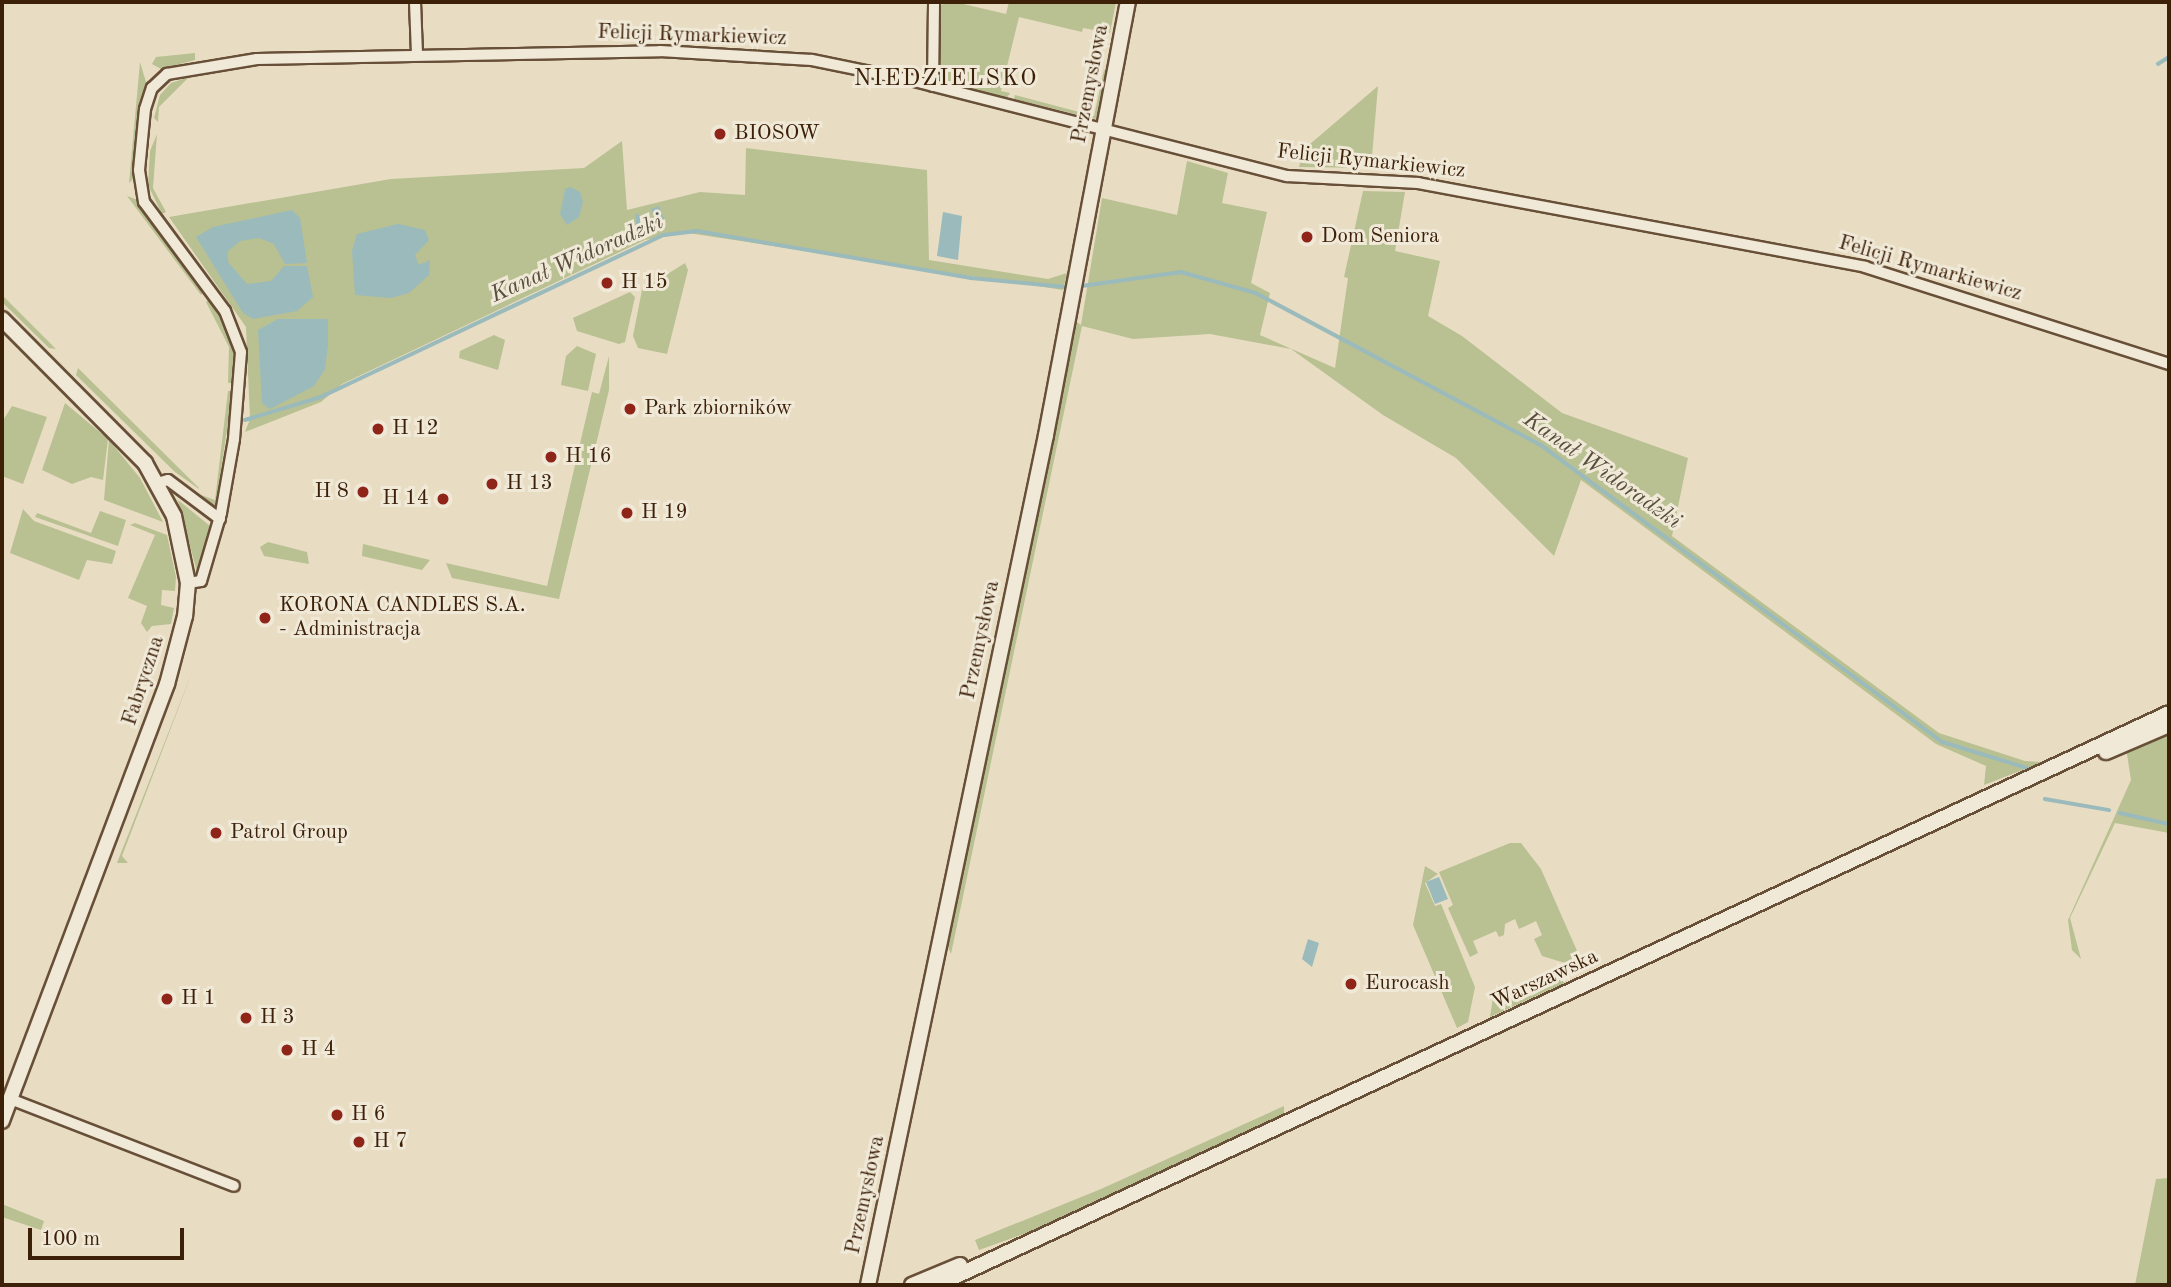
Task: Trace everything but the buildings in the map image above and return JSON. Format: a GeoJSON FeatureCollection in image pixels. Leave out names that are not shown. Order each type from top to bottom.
{"type":"FeatureCollection","features":[{"type":"Feature","properties":{"kind":"street"},"geometry":{"type":"LineString","coordinates":[[415,2],[417,54]]}},
{"type":"Feature","properties":{"kind":"street"},"geometry":{"type":"LineString","coordinates":[[933,86],[934,2]]}},
{"type":"Feature","properties":{"kind":"street","name":"Przemysłowa"},"geometry":{"type":"LineString","coordinates":[[868,1285],[1043,448],[1128,2]]}},
{"type":"Feature","properties":{"kind":"street","name":"Felicji Rymarkiewicz"},"geometry":{"type":"LineString","coordinates":[[188,583],[201,581],[219,520],[234,439],[241,352],[225,311],[144,202],[139,170],[149,95],[167,74],[200,66],[282,58],[417,54],[754,54],[850,67],[1287,176],[1418,183],[1865,267],[2169,364]]}},
{"type":"Feature","properties":{"kind":"street","name":"Fabryczna"},"geometry":{"type":"LineString","coordinates":[[2,319],[124,438],[157,483],[176,524],[188,583],[185,616],[167,684],[2,1121]]}},
{"type":"Feature","properties":{"kind":"street"},"geometry":{"type":"LineString","coordinates":[[157,483],[168,480],[219,520]]}},
{"type":"Feature","properties":{"kind":"street","name":"Warszawska"},"geometry":{"type":"LineString","coordinates":[[937,1285],[1037,1236],[2072,762],[2169,713]]}},
{"type":"Feature","properties":{"kind":"street","name":"Warszawska"},"geometry":{"type":"LineString","coordinates":[[2072,762],[2169,725]]}},
{"type":"Feature","properties":{"kind":"street"},"geometry":{"type":"LineString","coordinates":[[10,1099],[234,1185]]}},
{"type":"Feature","properties":{"kind":"street","name":"Warszawska"},"geometry":{"type":"LineString","coordinates":[[912,1285],[1037,1236]]}},
{"type":"Feature","properties":{"kind":"green space"},"geometry":{"type":"Polygon","coordinates":[[[955,2],[1006,14],[1009,2],[1116,2],[1110,33],[1083,28],[1082,32],[1019,17],[1001,91],[1010,93],[1006,99],[945,81],[940,70],[939,5],[955,2]]]}},
{"type":"Feature","properties":{"kind":"green space"},"geometry":{"type":"Polygon","coordinates":[[[195,53],[195,60],[161,69],[152,64],[156,57],[195,53]]]}},
{"type":"Feature","properties":{"kind":"green space"},"geometry":{"type":"Polygon","coordinates":[[[140,62],[146,82],[138,106],[134,178],[129,183],[140,62]]]}},
{"type":"Feature","properties":{"kind":"green space"},"geometry":{"type":"Polygon","coordinates":[[[1104,70],[1110,73],[1101,115],[1095,119],[1014,99],[1015,95],[1094,116],[1104,70]]]}},
{"type":"Feature","properties":{"kind":"green space"},"geometry":{"type":"Polygon","coordinates":[[[189,77],[159,107],[158,122],[154,118],[160,95],[171,83],[189,77]]]}},
{"type":"Feature","properties":{"kind":"green space"},"geometry":{"type":"Polygon","coordinates":[[[1378,86],[1371,168],[1299,167],[1303,150],[1378,86]]]}},
{"type":"Feature","properties":{"kind":"green space"},"geometry":{"type":"Polygon","coordinates":[[[157,134],[153,188],[166,212],[162,214],[148,185],[150,151],[157,134]]]}},
{"type":"Feature","properties":{"kind":"green space"},"geometry":{"type":"Polygon","coordinates":[[[622,141],[627,210],[700,192],[745,195],[746,148],[927,170],[929,260],[1048,279],[1067,273],[1063,290],[688,233],[645,240],[342,384],[321,402],[245,432],[250,419],[246,327],[169,217],[391,179],[584,168],[622,141]]]}},
{"type":"Feature","properties":{"kind":"green space"},"geometry":{"type":"Polygon","coordinates":[[[1187,161],[1228,173],[1222,203],[1267,212],[1251,283],[1270,293],[1260,335],[1335,368],[1348,278],[1344,277],[1363,191],[1405,192],[1395,251],[1440,261],[1428,316],[1462,336],[1562,413],[1688,458],[1672,536],[1939,733],[2025,761],[2043,762],[1984,785],[1986,766],[1936,744],[1581,480],[1554,556],[1456,458],[1383,415],[1291,349],[1210,334],[1133,339],[1082,326],[951,954],[948,947],[1072,319],[1081,325],[1102,198],[1177,215],[1187,161]]]}},
{"type":"Feature","properties":{"kind":"green space"},"geometry":{"type":"Polygon","coordinates":[[[127,196],[138,200],[204,291],[201,295],[127,196]]]}},
{"type":"Feature","properties":{"kind":"green space"},"geometry":{"type":"Polygon","coordinates":[[[685,263],[688,270],[667,354],[638,348],[633,336],[642,290],[685,263]]]}},
{"type":"Feature","properties":{"kind":"green space"},"geometry":{"type":"Polygon","coordinates":[[[630,292],[635,297],[625,342],[619,344],[577,331],[573,318],[630,292]]]}},
{"type":"Feature","properties":{"kind":"green space"},"geometry":{"type":"Polygon","coordinates":[[[2,295],[56,349],[49,348],[2,302],[2,295]]]}},
{"type":"Feature","properties":{"kind":"green space"},"geometry":{"type":"Polygon","coordinates":[[[210,299],[233,345],[234,383],[228,383],[229,347],[206,302],[210,299]]]}},
{"type":"Feature","properties":{"kind":"green space"},"geometry":{"type":"Polygon","coordinates":[[[494,335],[505,340],[498,370],[459,358],[460,351],[494,335]]]}},
{"type":"Feature","properties":{"kind":"green space"},"geometry":{"type":"Polygon","coordinates":[[[577,346],[596,354],[588,391],[561,385],[566,356],[577,346]]]}},
{"type":"Feature","properties":{"kind":"green space"},"geometry":{"type":"Polygon","coordinates":[[[609,356],[609,390],[559,599],[452,578],[446,563],[547,586],[592,392],[599,394],[609,356]]]}},
{"type":"Feature","properties":{"kind":"green space"},"geometry":{"type":"Polygon","coordinates":[[[78,368],[199,489],[175,472],[76,375],[78,368]]]}},
{"type":"Feature","properties":{"kind":"green space"},"geometry":{"type":"Polygon","coordinates":[[[228,391],[233,391],[215,508],[201,495],[215,500],[228,391]]]}},
{"type":"Feature","properties":{"kind":"green space"},"geometry":{"type":"Polygon","coordinates":[[[65,403],[108,439],[103,480],[91,477],[72,484],[42,470],[65,403]]]}},
{"type":"Feature","properties":{"kind":"green space"},"geometry":{"type":"Polygon","coordinates":[[[12,406],[47,417],[23,484],[2,476],[2,422],[12,406]]]}},
{"type":"Feature","properties":{"kind":"green space"},"geometry":{"type":"Polygon","coordinates":[[[109,440],[140,478],[163,522],[104,500],[109,440]]]}},
{"type":"Feature","properties":{"kind":"green space"},"geometry":{"type":"Polygon","coordinates":[[[176,493],[178,500],[210,526],[197,572],[176,493]]]}},
{"type":"Feature","properties":{"kind":"green space"},"geometry":{"type":"Polygon","coordinates":[[[23,509],[34,521],[116,551],[112,564],[87,560],[79,580],[10,553],[23,509]]]}},
{"type":"Feature","properties":{"kind":"green space"},"geometry":{"type":"Polygon","coordinates":[[[100,511],[126,520],[118,546],[35,517],[37,513],[91,533],[100,511]]]}},
{"type":"Feature","properties":{"kind":"green space"},"geometry":{"type":"Polygon","coordinates":[[[135,523],[167,535],[176,577],[175,591],[162,590],[161,605],[174,608],[171,624],[152,626],[147,632],[141,623],[147,606],[128,598],[155,535],[130,525],[135,523]]]}},
{"type":"Feature","properties":{"kind":"green space"},"geometry":{"type":"Polygon","coordinates":[[[268,542],[307,552],[309,564],[264,556],[260,547],[268,542]]]}},
{"type":"Feature","properties":{"kind":"green space"},"geometry":{"type":"Polygon","coordinates":[[[363,544],[430,560],[422,570],[362,556],[363,544]]]}},
{"type":"Feature","properties":{"kind":"green space"},"geometry":{"type":"Polygon","coordinates":[[[195,665],[122,856],[128,863],[117,863],[195,665]]]}},
{"type":"Feature","properties":{"kind":"green space"},"geometry":{"type":"Polygon","coordinates":[[[2169,730],[2169,833],[2115,823],[2070,918],[2081,959],[2072,950],[2068,920],[2131,780],[2126,748],[2169,730]]]}},
{"type":"Feature","properties":{"kind":"green space"},"geometry":{"type":"Polygon","coordinates":[[[1510,843],[1521,843],[1541,869],[1585,969],[1542,956],[1534,939],[1542,935],[1536,921],[1519,929],[1515,919],[1505,924],[1504,935],[1499,937],[1496,931],[1473,941],[1478,953],[1470,957],[1448,908],[1453,905],[1439,872],[1510,843]]]}},
{"type":"Feature","properties":{"kind":"green space"},"geometry":{"type":"Polygon","coordinates":[[[1425,866],[1438,874],[1425,883],[1435,906],[1441,904],[1475,987],[1468,1022],[1457,1028],[1413,925],[1425,866]]]}},
{"type":"Feature","properties":{"kind":"green space"},"geometry":{"type":"Polygon","coordinates":[[[1546,973],[1567,982],[1490,1017],[1493,997],[1546,973]]]}},
{"type":"Feature","properties":{"kind":"green space"},"geometry":{"type":"Polygon","coordinates":[[[1284,1106],[1284,1114],[1029,1232],[979,1250],[975,1240],[1101,1189],[1284,1106]]]}},
{"type":"Feature","properties":{"kind":"green space"},"geometry":{"type":"Polygon","coordinates":[[[2169,1178],[2169,1285],[2135,1285],[2156,1179],[2169,1178]]]}},
{"type":"Feature","properties":{"kind":"green space"},"geometry":{"type":"Polygon","coordinates":[[[2,1204],[44,1221],[41,1230],[2,1217],[2,1204]]]}},
{"type":"Feature","properties":{"kind":"water"},"geometry":{"type":"Polygon","coordinates":[[[570,187],[580,192],[583,202],[579,217],[567,225],[560,214],[565,189],[570,187]]]}},
{"type":"Feature","properties":{"kind":"water"},"geometry":{"type":"Polygon","coordinates":[[[659,206],[665,221],[637,230],[635,213],[649,221],[654,217],[651,209],[659,206]]]}},
{"type":"Feature","properties":{"kind":"water"},"geometry":{"type":"Polygon","coordinates":[[[292,210],[300,218],[307,263],[285,264],[274,244],[259,238],[240,241],[228,251],[228,262],[247,284],[271,281],[284,266],[307,266],[313,297],[297,311],[253,319],[243,313],[196,237],[213,227],[292,210]]]}},
{"type":"Feature","properties":{"kind":"water"},"geometry":{"type":"Polygon","coordinates":[[[943,212],[962,216],[958,260],[937,256],[943,212]]]}},
{"type":"Feature","properties":{"kind":"water"},"geometry":{"type":"Polygon","coordinates":[[[398,224],[425,230],[429,240],[415,255],[419,265],[430,260],[429,275],[409,293],[391,298],[355,295],[352,251],[357,234],[398,224]]]}},
{"type":"Feature","properties":{"kind":"water"},"geometry":{"type":"Polygon","coordinates":[[[278,319],[328,319],[328,345],[325,369],[314,386],[270,409],[262,403],[258,330],[278,319]]]}},
{"type":"Feature","properties":{"kind":"water"},"geometry":{"type":"Polygon","coordinates":[[[1439,877],[1448,899],[1435,904],[1426,882],[1439,877]]]}},
{"type":"Feature","properties":{"kind":"water"},"geometry":{"type":"Polygon","coordinates":[[[1308,939],[1319,943],[1312,967],[1302,959],[1308,939]]]}},
{"type":"Feature","properties":{"kind":"waterway"},"geometry":{"type":"LineString","coordinates":[[2158,64],[2169,57]]}},
{"type":"Feature","properties":{"kind":"waterway","name":"Kanał Widoradzki"},"geometry":{"type":"LineString","coordinates":[[245,420],[321,397],[664,235],[697,231],[971,278],[1066,287]]}},
{"type":"Feature","properties":{"kind":"waterway","name":"Kanał Widoradzki"},"geometry":{"type":"LineString","coordinates":[[1082,286],[1181,272],[1256,293],[1541,445],[1943,742],[2027,768]]}},
{"type":"Feature","properties":{"kind":"waterway","name":"Kanał Widoradzki"},"geometry":{"type":"LineString","coordinates":[[2045,799],[2109,810]]}},
{"type":"Feature","properties":{"kind":"waterway","name":"Kanał Widoradzki"},"geometry":{"type":"LineString","coordinates":[[2120,813],[2169,824]]}},
{"type":"Feature","properties":{"kind":"place","name":"BIOSOW"},"geometry":{"type":"Point","coordinates":[720,134]}},
{"type":"Feature","properties":{"kind":"place","name":"Dom Seniora"},"geometry":{"type":"Point","coordinates":[1307,237]}},
{"type":"Feature","properties":{"kind":"place","name":"H 15"},"geometry":{"type":"Point","coordinates":[607,283]}},
{"type":"Feature","properties":{"kind":"place","name":"Park zbiorników"},"geometry":{"type":"Point","coordinates":[630,409]}},
{"type":"Feature","properties":{"kind":"place","name":"H 12"},"geometry":{"type":"Point","coordinates":[378,429]}},
{"type":"Feature","properties":{"kind":"place","name":"H 16"},"geometry":{"type":"Point","coordinates":[551,457]}},
{"type":"Feature","properties":{"kind":"place","name":"H 13"},"geometry":{"type":"Point","coordinates":[492,484]}},
{"type":"Feature","properties":{"kind":"place","name":"H 8"},"geometry":{"type":"Point","coordinates":[363,492]}},
{"type":"Feature","properties":{"kind":"place","name":"H 14"},"geometry":{"type":"Point","coordinates":[443,499]}},
{"type":"Feature","properties":{"kind":"place","name":"H 19"},"geometry":{"type":"Point","coordinates":[627,513]}},
{"type":"Feature","properties":{"kind":"place","name":"KORONA CANDLES S.A. - Administracja"},"geometry":{"type":"Point","coordinates":[265,618]}},
{"type":"Feature","properties":{"kind":"place","name":"Patrol Group"},"geometry":{"type":"Point","coordinates":[216,833]}},
{"type":"Feature","properties":{"kind":"place","name":"Eurocash"},"geometry":{"type":"Point","coordinates":[1351,984]}},
{"type":"Feature","properties":{"kind":"place","name":"H 1"},"geometry":{"type":"Point","coordinates":[167,999]}},
{"type":"Feature","properties":{"kind":"place","name":"H 3"},"geometry":{"type":"Point","coordinates":[246,1018]}},
{"type":"Feature","properties":{"kind":"place","name":"H 4"},"geometry":{"type":"Point","coordinates":[287,1050]}},
{"type":"Feature","properties":{"kind":"place","name":"H 6"},"geometry":{"type":"Point","coordinates":[337,1115]}},
{"type":"Feature","properties":{"kind":"place","name":"H 7"},"geometry":{"type":"Point","coordinates":[359,1142]}},
{"type":"Feature","properties":{"kind":"district","name":"NIEDZIELSKO"},"geometry":{"type":"Point","coordinates":[946,79]}}]}
